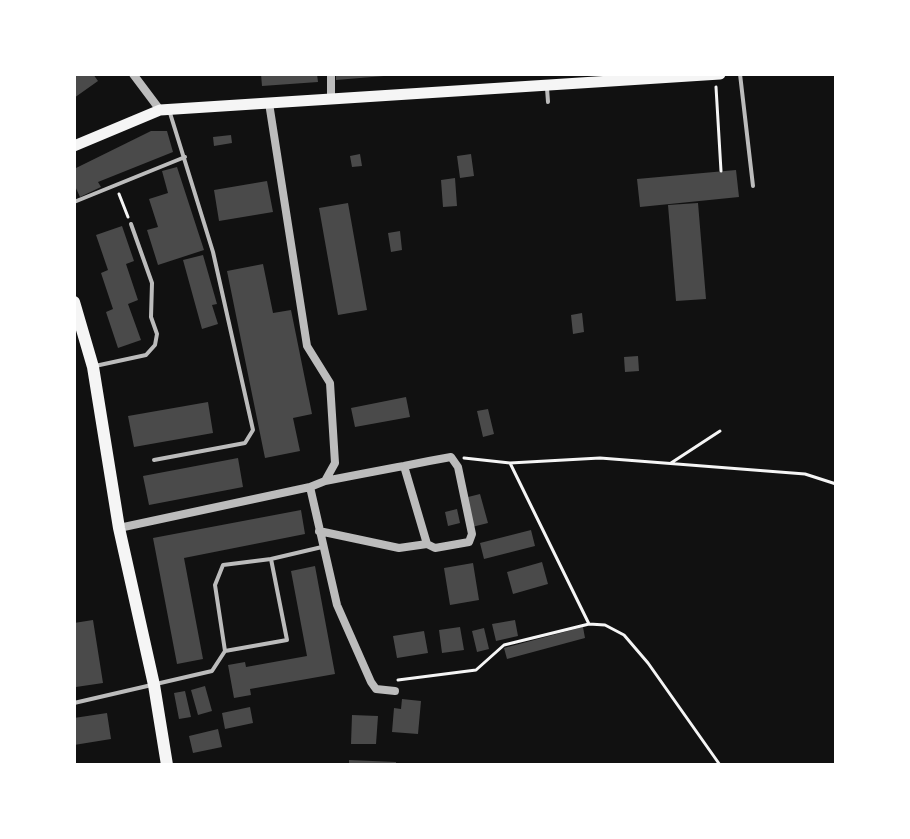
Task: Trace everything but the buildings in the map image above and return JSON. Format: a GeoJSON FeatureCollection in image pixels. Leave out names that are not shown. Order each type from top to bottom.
{"type":"FeatureCollection","features":[{"type":"Feature","properties":{"kind":"main road"},"geometry":{"type":"LineString","coordinates":[[74,146],[165,111],[720,74]]}},
{"type":"Feature","properties":{"kind":"main road"},"geometry":{"type":"LineString","coordinates":[[74,302],[93,367],[119,528],[154,685],[167,765]]}},
{"type":"Feature","properties":{"kind":"street"},"geometry":{"type":"LineString","coordinates":[[133,74],[165,111]]}},
{"type":"Feature","properties":{"kind":"street"},"geometry":{"type":"LineString","coordinates":[[331,74],[331,99]]}},
{"type":"Feature","properties":{"kind":"street"},"geometry":{"type":"LineString","coordinates":[[269,103],[307,346],[330,383],[336,448],[335,463],[325,481]]}},
{"type":"Feature","properties":{"kind":"street"},"geometry":{"type":"LineString","coordinates":[[119,528],[310,487],[325,481],[451,457],[458,467],[472,534],[469,542],[454,546],[435,548],[427,544],[399,548],[319,531]]}},
{"type":"Feature","properties":{"kind":"street"},"geometry":{"type":"LineString","coordinates":[[404,466],[427,544]]}},
{"type":"Feature","properties":{"kind":"street"},"geometry":{"type":"LineString","coordinates":[[310,487],[337,605],[371,682],[376,689],[395,691]]}},
{"type":"Feature","properties":{"kind":"lane"},"geometry":{"type":"LineString","coordinates":[[740,74],[753,186]]}},
{"type":"Feature","properties":{"kind":"lane"},"geometry":{"type":"LineString","coordinates":[[547,85],[548,102]]}},
{"type":"Feature","properties":{"kind":"lane"},"geometry":{"type":"LineString","coordinates":[[154,460],[245,443],[253,430],[228,311],[185,157],[165,111]]}},
{"type":"Feature","properties":{"kind":"lane"},"geometry":{"type":"LineString","coordinates":[[74,202],[185,157]]}},
{"type":"Feature","properties":{"kind":"lane"},"geometry":{"type":"LineString","coordinates":[[93,367],[146,355],[155,345],[157,334],[151,317],[152,283],[131,224]]}},
{"type":"Feature","properties":{"kind":"lane"},"geometry":{"type":"LineString","coordinates":[[74,703],[212,671],[225,651],[215,585],[223,565],[271,559],[322,547]]}},
{"type":"Feature","properties":{"kind":"lane"},"geometry":{"type":"LineString","coordinates":[[225,651],[287,640],[271,559]]}},
{"type":"Feature","properties":{"kind":"path"},"geometry":{"type":"LineString","coordinates":[[716,87],[721,171]]}},
{"type":"Feature","properties":{"kind":"path"},"geometry":{"type":"LineString","coordinates":[[116,187],[131,224]]}},
{"type":"Feature","properties":{"kind":"path"},"geometry":{"type":"LineString","coordinates":[[671,463],[720,431]]}},
{"type":"Feature","properties":{"kind":"path"},"geometry":{"type":"LineString","coordinates":[[451,457],[510,463],[600,458],[805,474],[836,484]]}},
{"type":"Feature","properties":{"kind":"path"},"geometry":{"type":"LineString","coordinates":[[510,463],[589,624]]}},
{"type":"Feature","properties":{"kind":"path"},"geometry":{"type":"LineString","coordinates":[[392,680],[476,670],[504,645],[589,624],[605,625],[624,635],[648,663],[720,765]]}}]}
